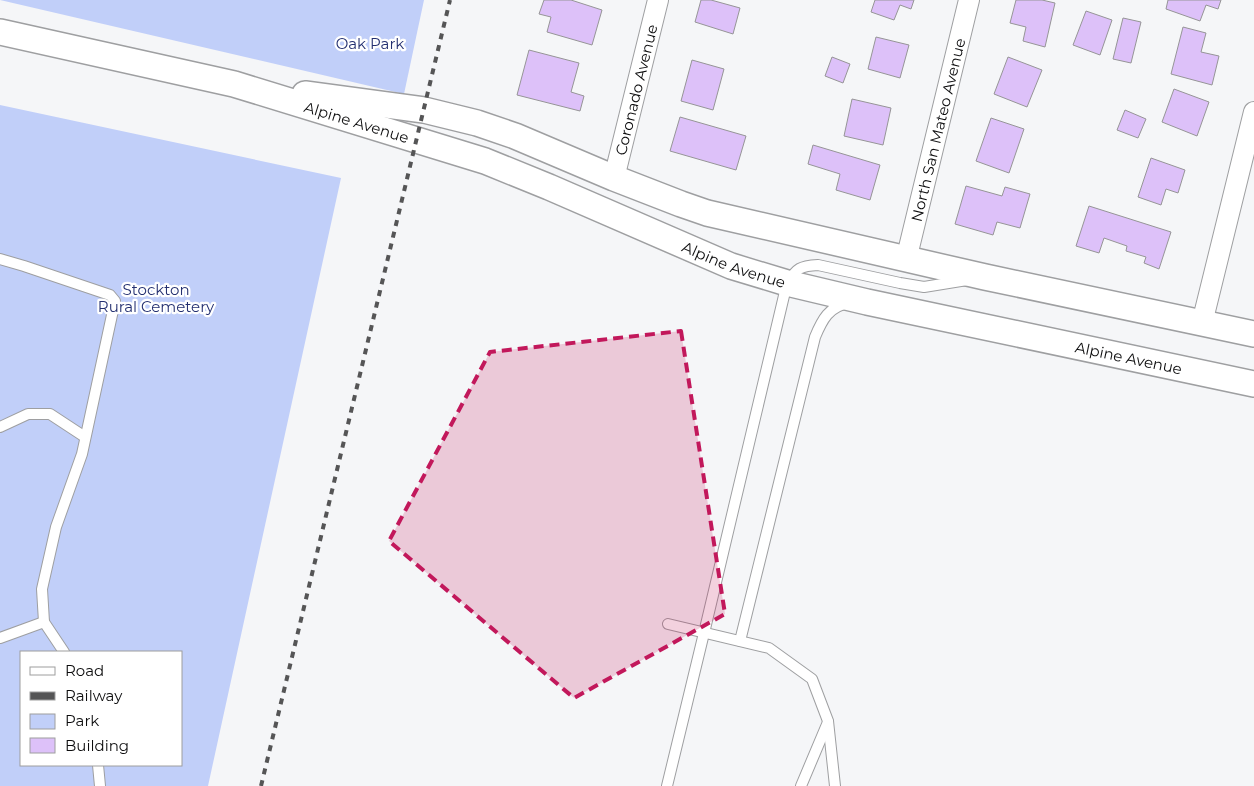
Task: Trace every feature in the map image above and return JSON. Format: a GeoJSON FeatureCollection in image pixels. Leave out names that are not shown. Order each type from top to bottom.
{"type":"FeatureCollection","features":[{"type":"Feature","properties":{"kind":"street","name":"Coronado Avenue"},"geometry":{"type":"LineString","coordinates":[[614,178],[658,0]]}},
{"type":"Feature","properties":{"kind":"street","name":"North San Mateo Avenue"},"geometry":{"type":"LineString","coordinates":[[906,260],[969,0]]}},
{"type":"Feature","properties":{"kind":"street","name":"Alpine Avenue"},"geometry":{"type":"LineString","coordinates":[[0,32],[234,84],[485,161],[731,266],[787,283],[867,302],[1254,384]]}},
{"type":"Feature","properties":{"kind":"street","name":"Alpine Avenue"},"geometry":{"type":"LineString","coordinates":[[234,84],[424,110],[515,136],[614,178],[707,213],[906,260],[1254,334]]}},
{"type":"Feature","properties":{"kind":"street"},"geometry":{"type":"LineString","coordinates":[[1202,323],[1254,112]]}},
{"type":"Feature","properties":{"kind":"lane"},"geometry":{"type":"LineString","coordinates":[[0,259],[110,295],[115,301],[82,454],[56,527],[42,589],[44,622],[63,651]]}},
{"type":"Feature","properties":{"kind":"lane"},"geometry":{"type":"LineString","coordinates":[[666,786],[787,283],[794,273],[804,266],[818,265],[924,287],[985,277]]}},
{"type":"Feature","properties":{"kind":"lane"},"geometry":{"type":"LineString","coordinates":[[740,641],[820,324],[826,315],[835,308],[844,304],[867,302]]}},
{"type":"Feature","properties":{"kind":"lane"},"geometry":{"type":"LineString","coordinates":[[0,427],[28,414],[50,414],[86,437]]}},
{"type":"Feature","properties":{"kind":"lane"},"geometry":{"type":"LineString","coordinates":[[0,638],[44,622]]}},
{"type":"Feature","properties":{"kind":"lane"},"geometry":{"type":"LineString","coordinates":[[668,624],[769,648],[812,678],[828,721],[835,786]]}},
{"type":"Feature","properties":{"kind":"lane"},"geometry":{"type":"LineString","coordinates":[[801,786],[828,721]]}},
{"type":"Feature","properties":{"kind":"lane"},"geometry":{"type":"LineString","coordinates":[[98,766],[100,786]]}},
{"type":"Feature","properties":{"kind":"highlighted area"},"geometry":{"type":"Polygon","coordinates":[[[681,331],[725,614],[574,698],[389,541],[490,352],[681,331]]]}},
{"type":"Feature","properties":{"kind":"green space","name":"Oak Park"},"geometry":{"type":"Polygon","coordinates":[[[0,0],[424,0],[404,94],[0,0]]]}},
{"type":"Feature","properties":{"kind":"green space","name":"Stockton Rural Cemetery"},"geometry":{"type":"Polygon","coordinates":[[[0,105],[341,178],[208,786],[0,786],[0,105]]]}},
{"type":"Feature","properties":{"kind":"building"},"geometry":{"type":"Polygon","coordinates":[[[544,0],[571,0],[602,10],[592,45],[547,32],[551,17],[539,14],[544,0]]]}},
{"type":"Feature","properties":{"kind":"building"},"geometry":{"type":"Polygon","coordinates":[[[701,0],[711,0],[740,8],[733,34],[695,22],[701,0]]]}},
{"type":"Feature","properties":{"kind":"building"},"geometry":{"type":"Polygon","coordinates":[[[875,0],[914,0],[911,9],[900,5],[894,20],[871,12],[875,0]]]}},
{"type":"Feature","properties":{"kind":"building"},"geometry":{"type":"Polygon","coordinates":[[[1016,0],[1042,0],[1055,3],[1045,47],[1023,41],[1026,27],[1010,23],[1016,0]]]}},
{"type":"Feature","properties":{"kind":"building"},"geometry":{"type":"Polygon","coordinates":[[[1168,0],[1221,0],[1218,9],[1206,5],[1200,21],[1166,9],[1168,0]]]}},
{"type":"Feature","properties":{"kind":"building"},"geometry":{"type":"Polygon","coordinates":[[[1086,11],[1112,20],[1100,55],[1073,45],[1086,11]]]}},
{"type":"Feature","properties":{"kind":"building"},"geometry":{"type":"Polygon","coordinates":[[[1123,18],[1141,22],[1131,63],[1113,59],[1123,18]]]}},
{"type":"Feature","properties":{"kind":"building"},"geometry":{"type":"Polygon","coordinates":[[[1183,27],[1206,33],[1201,52],[1219,56],[1212,85],[1171,74],[1183,27]]]}},
{"type":"Feature","properties":{"kind":"building"},"geometry":{"type":"Polygon","coordinates":[[[876,37],[909,45],[900,78],[868,69],[876,37]]]}},
{"type":"Feature","properties":{"kind":"building"},"geometry":{"type":"Polygon","coordinates":[[[529,50],[579,63],[571,92],[584,96],[580,111],[517,95],[529,50]]]}},
{"type":"Feature","properties":{"kind":"building"},"geometry":{"type":"Polygon","coordinates":[[[832,57],[850,64],[843,83],[825,76],[832,57]]]}},
{"type":"Feature","properties":{"kind":"building"},"geometry":{"type":"Polygon","coordinates":[[[1008,57],[1042,70],[1027,107],[994,94],[1008,57]]]}},
{"type":"Feature","properties":{"kind":"building"},"geometry":{"type":"Polygon","coordinates":[[[692,60],[724,69],[713,110],[681,101],[692,60]]]}},
{"type":"Feature","properties":{"kind":"building"},"geometry":{"type":"Polygon","coordinates":[[[1174,89],[1209,102],[1197,136],[1162,122],[1174,89]]]}},
{"type":"Feature","properties":{"kind":"building"},"geometry":{"type":"Polygon","coordinates":[[[852,99],[891,108],[883,145],[844,136],[852,99]]]}},
{"type":"Feature","properties":{"kind":"building"},"geometry":{"type":"Polygon","coordinates":[[[1125,110],[1146,119],[1138,138],[1117,130],[1125,110]]]}},
{"type":"Feature","properties":{"kind":"building"},"geometry":{"type":"Polygon","coordinates":[[[680,117],[746,136],[736,170],[670,151],[680,117]]]}},
{"type":"Feature","properties":{"kind":"building"},"geometry":{"type":"Polygon","coordinates":[[[991,118],[1024,129],[1009,173],[976,161],[991,118]]]}},
{"type":"Feature","properties":{"kind":"building"},"geometry":{"type":"Polygon","coordinates":[[[813,145],[880,165],[870,200],[836,190],[840,174],[808,164],[813,145]]]}},
{"type":"Feature","properties":{"kind":"building"},"geometry":{"type":"Polygon","coordinates":[[[1151,158],[1185,170],[1178,193],[1166,189],[1161,205],[1138,197],[1151,158]]]}},
{"type":"Feature","properties":{"kind":"building"},"geometry":{"type":"Polygon","coordinates":[[[966,186],[1002,196],[1005,187],[1030,194],[1020,228],[997,222],[993,235],[955,224],[966,186]]]}},
{"type":"Feature","properties":{"kind":"building"},"geometry":{"type":"Polygon","coordinates":[[[1089,206],[1171,232],[1159,269],[1144,263],[1146,257],[1126,251],[1127,246],[1104,238],[1099,253],[1076,246],[1089,206]]]}},
{"type":"Feature","properties":{"kind":"railway"},"geometry":{"type":"LineString","coordinates":[[261,786],[450,0]]}}]}
